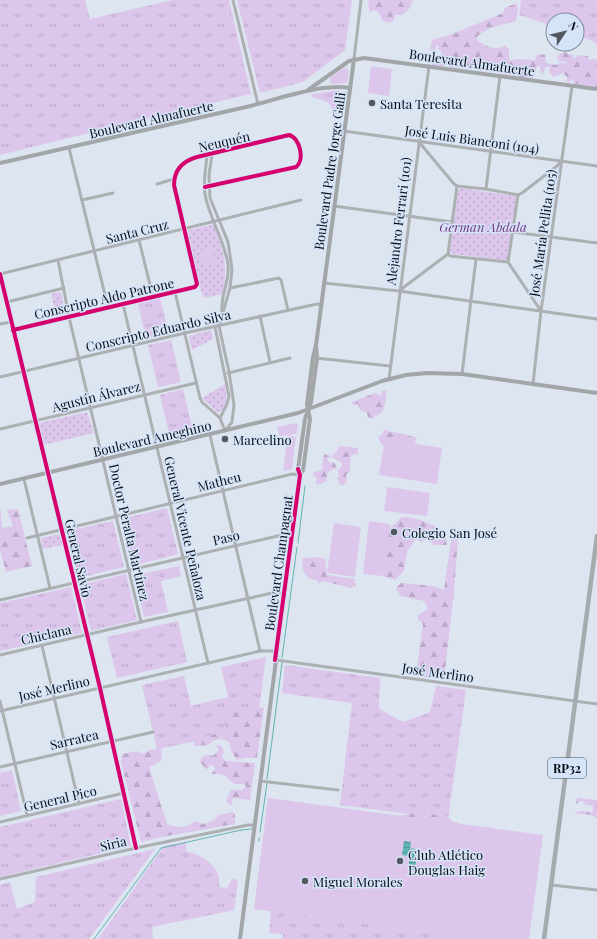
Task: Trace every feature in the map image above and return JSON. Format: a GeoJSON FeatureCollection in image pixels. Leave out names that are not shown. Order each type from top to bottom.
{"type":"FeatureCollection","features":[{"type":"Feature","properties":{"kind":"main road","name":"Boulevard Almafuerte"},"geometry":{"type":"LineString","coordinates":[[306,92],[346,63],[354,59],[364,58],[597,89]]}},
{"type":"Feature","properties":{"kind":"main road","name":"Boulevard Padre Jorge Galli"},"geometry":{"type":"LineString","coordinates":[[308,410],[307,404],[315,357],[354,59]]}},
{"type":"Feature","properties":{"kind":"main road","name":"Boulevard Almafuerte"},"geometry":{"type":"LineString","coordinates":[[0,163],[70,148],[306,92],[334,87],[350,88]]}},
{"type":"Feature","properties":{"kind":"main road","name":"Boulevard Ameghino"},"geometry":{"type":"LineString","coordinates":[[0,484],[210,435],[308,410],[389,379],[427,373],[462,374],[597,393]]}},
{"type":"Feature","properties":{"kind":"main road","name":"Boulevard Champagnat"},"geometry":{"type":"LineString","coordinates":[[240,939],[276,651],[300,475],[298,469],[305,420],[308,410]]}},
{"type":"Feature","properties":{"kind":"main road","name":"RP32"},"geometry":{"type":"LineString","coordinates":[[544,939],[597,536]]}},
{"type":"Feature","properties":{"kind":"street"},"geometry":{"type":"LineString","coordinates":[[232,0],[258,104]]}},
{"type":"Feature","properties":{"kind":"street","name":"Boulevard Padre Jorge Galli"},"geometry":{"type":"LineString","coordinates":[[354,59],[361,0]]}},
{"type":"Feature","properties":{"kind":"street","name":"Alejandro Ferrari (101)"},"geometry":{"type":"LineString","coordinates":[[389,379],[399,291],[429,66]]}},
{"type":"Feature","properties":{"kind":"street"},"geometry":{"type":"LineString","coordinates":[[486,189],[500,76]]}},
{"type":"Feature","properties":{"kind":"street","name":"José María Pellita (105)"},"geometry":{"type":"LineString","coordinates":[[533,384],[541,311],[572,86]]}},
{"type":"Feature","properties":{"kind":"street","name":"José Luis Bianconi (104)"},"geometry":{"type":"LineString","coordinates":[[344,131],[597,166]]}},
{"type":"Feature","properties":{"kind":"street","name":"Neuquén"},"geometry":{"type":"LineString","coordinates":[[174,179],[177,169],[185,161],[289,136],[295,138],[300,150],[300,163],[296,167],[207,187]]}},
{"type":"Feature","properties":{"kind":"street"},"geometry":{"type":"LineString","coordinates":[[419,142],[457,186],[518,194],[522,193],[562,161]]}},
{"type":"Feature","properties":{"kind":"street"},"geometry":{"type":"LineString","coordinates":[[70,148],[108,308]]}},
{"type":"Feature","properties":{"kind":"street"},"geometry":{"type":"LineString","coordinates":[[212,154],[207,187],[212,205],[228,242],[232,269],[219,326],[229,372],[234,411],[232,422],[225,431]]}},
{"type":"Feature","properties":{"kind":"street"},"geometry":{"type":"LineString","coordinates":[[207,155],[207,202],[226,254],[228,266],[228,287]]}},
{"type":"Feature","properties":{"kind":"street"},"geometry":{"type":"LineString","coordinates":[[157,184],[174,179],[184,229]]}},
{"type":"Feature","properties":{"kind":"street"},"geometry":{"type":"LineString","coordinates":[[399,291],[448,254],[457,186]]}},
{"type":"Feature","properties":{"kind":"street"},"geometry":{"type":"LineString","coordinates":[[82,200],[113,193]]}},
{"type":"Feature","properties":{"kind":"street"},"geometry":{"type":"LineString","coordinates":[[518,194],[508,262],[541,311]]}},
{"type":"Feature","properties":{"kind":"street","name":"Santa Cruz"},"geometry":{"type":"LineString","coordinates":[[0,274],[301,200]]}},
{"type":"Feature","properties":{"kind":"street"},"geometry":{"type":"LineString","coordinates":[[334,206],[452,222]]}},
{"type":"Feature","properties":{"kind":"street","name":"Conscripto Aldo Patrone"},"geometry":{"type":"LineString","coordinates":[[13,330],[195,288],[197,284],[184,229]]}},
{"type":"Feature","properties":{"kind":"street"},"geometry":{"type":"LineString","coordinates":[[513,232],[597,243]]}},
{"type":"Feature","properties":{"kind":"street"},"geometry":{"type":"LineString","coordinates":[[139,240],[153,297]]}},
{"type":"Feature","properties":{"kind":"street"},"geometry":{"type":"LineString","coordinates":[[448,254],[450,256],[508,262]]}},
{"type":"Feature","properties":{"kind":"street"},"geometry":{"type":"LineString","coordinates":[[462,374],[476,259]]}},
{"type":"Feature","properties":{"kind":"street","name":"Doctor Peralta Martínez"},"geometry":{"type":"LineString","coordinates":[[58,260],[69,317],[141,622]]}},
{"type":"Feature","properties":{"kind":"street","name":"General Savio"},"geometry":{"type":"LineString","coordinates":[[0,274],[75,582],[136,848]]}},
{"type":"Feature","properties":{"kind":"street"},"geometry":{"type":"LineString","coordinates":[[228,287],[279,278],[281,280],[288,310]]}},
{"type":"Feature","properties":{"kind":"street"},"geometry":{"type":"LineString","coordinates":[[324,283],[399,291],[597,319]]}},
{"type":"Feature","properties":{"kind":"street"},"geometry":{"type":"LineString","coordinates":[[7,302],[64,288]]}},
{"type":"Feature","properties":{"kind":"street"},"geometry":{"type":"LineString","coordinates":[[175,292],[200,398],[202,402],[220,418],[225,431]]}},
{"type":"Feature","properties":{"kind":"street","name":"General Vicente Peñaloza"},"geometry":{"type":"LineString","coordinates":[[123,304],[208,663]]}},
{"type":"Feature","properties":{"kind":"street","name":"Conscripto Eduardo Silva"},"geometry":{"type":"LineString","coordinates":[[0,377],[214,326],[322,304]]}},
{"type":"Feature","properties":{"kind":"street"},"geometry":{"type":"LineString","coordinates":[[260,316],[270,362]]}},
{"type":"Feature","properties":{"kind":"street"},"geometry":{"type":"LineString","coordinates":[[0,324],[11,322]]}},
{"type":"Feature","properties":{"kind":"street"},"geometry":{"type":"LineString","coordinates":[[214,326],[228,388],[228,400],[220,418]]}},
{"type":"Feature","properties":{"kind":"street"},"geometry":{"type":"LineString","coordinates":[[315,357],[390,366]]}},
{"type":"Feature","properties":{"kind":"street"},"geometry":{"type":"LineString","coordinates":[[225,373],[290,358]]}},
{"type":"Feature","properties":{"kind":"street","name":"Agustín Álvarez"},"geometry":{"type":"LineString","coordinates":[[0,429],[196,383]]}},
{"type":"Feature","properties":{"kind":"street"},"geometry":{"type":"LineString","coordinates":[[210,435],[260,652]]}},
{"type":"Feature","properties":{"kind":"street","name":"Matheu"},"geometry":{"type":"LineString","coordinates":[[27,538],[292,474],[300,475]]}},
{"type":"Feature","properties":{"kind":"street"},"geometry":{"type":"LineString","coordinates":[[24,479],[50,588]]}},
{"type":"Feature","properties":{"kind":"street","name":"Paso"},"geometry":{"type":"LineString","coordinates":[[0,600],[282,535],[292,536]]}},
{"type":"Feature","properties":{"kind":"street","name":"Chiclana"},"geometry":{"type":"LineString","coordinates":[[0,655],[277,592],[284,593]]}},
{"type":"Feature","properties":{"kind":"street"},"geometry":{"type":"LineString","coordinates":[[42,646],[79,804]]}},
{"type":"Feature","properties":{"kind":"street","name":"José Merlino"},"geometry":{"type":"LineString","coordinates":[[1,711],[208,663],[260,652],[276,651]]}},
{"type":"Feature","properties":{"kind":"street","name":"José Merlino"},"geometry":{"type":"LineString","coordinates":[[275,660],[597,704]]}},
{"type":"Feature","properties":{"kind":"street"},"geometry":{"type":"LineString","coordinates":[[0,701],[1,711],[27,816]]}},
{"type":"Feature","properties":{"kind":"street","name":"Sarratea"},"geometry":{"type":"LineString","coordinates":[[0,767],[153,732]]}},
{"type":"Feature","properties":{"kind":"street"},"geometry":{"type":"LineString","coordinates":[[260,781],[338,790]]}},
{"type":"Feature","properties":{"kind":"street","name":"General Pico"},"geometry":{"type":"LineString","coordinates":[[0,822],[124,793]]}},
{"type":"Feature","properties":{"kind":"street","name":"Siria"},"geometry":{"type":"LineString","coordinates":[[0,879],[136,848],[248,825],[255,825]]}},
{"type":"Feature","properties":{"kind":"street"},"geometry":{"type":"LineString","coordinates":[[551,885],[597,890]]}},
{"type":"Feature","properties":{"kind":"green space"},"geometry":{"type":"Polygon","coordinates":[[[0,0],[85,0],[90,19],[173,0],[229,0],[251,94],[0,155],[0,0]]]}},
{"type":"Feature","properties":{"kind":"green space"},"geometry":{"type":"Polygon","coordinates":[[[237,0],[352,0],[345,50],[303,82],[260,93],[237,0]]]}},
{"type":"Feature","properties":{"kind":"green space"},"geometry":{"type":"Polygon","coordinates":[[[369,0],[414,0],[412,1],[410,8],[402,15],[395,15],[394,20],[389,23],[383,21],[378,12],[374,10],[370,12],[368,6],[369,0]]]}},
{"type":"Feature","properties":{"kind":"green space"},"geometry":{"type":"Polygon","coordinates":[[[521,0],[597,0],[597,44],[585,39],[585,12],[545,12],[545,24],[519,15],[521,0]]]}},
{"type":"Feature","properties":{"kind":"green space"},"geometry":{"type":"Polygon","coordinates":[[[517,3],[518,10],[516,21],[488,29],[476,39],[483,44],[494,48],[505,45],[509,50],[509,61],[517,59],[535,60],[536,56],[541,54],[545,55],[546,63],[556,65],[560,63],[568,63],[558,61],[557,56],[564,52],[573,55],[574,59],[579,55],[588,56],[590,60],[593,58],[595,60],[597,59],[597,87],[575,84],[572,79],[568,83],[567,77],[563,73],[553,77],[549,72],[550,67],[546,67],[542,75],[540,66],[537,66],[535,75],[532,79],[498,72],[480,71],[478,69],[450,67],[447,64],[443,66],[432,66],[432,62],[440,60],[442,52],[438,49],[439,46],[436,46],[435,51],[430,50],[432,40],[450,35],[503,13],[505,8],[517,3]]]}},
{"type":"Feature","properties":{"kind":"green space"},"geometry":{"type":"Polygon","coordinates":[[[371,66],[392,69],[389,96],[368,93],[371,66]]]}},
{"type":"Feature","properties":{"kind":"green space"},"geometry":{"type":"Polygon","coordinates":[[[344,68],[349,72],[347,83],[330,83],[330,78],[344,68]]]}},
{"type":"Feature","properties":{"kind":"green space"},"geometry":{"type":"Polygon","coordinates":[[[339,90],[340,103],[339,110],[336,115],[333,113],[332,108],[328,103],[311,96],[312,94],[339,90]]]}},
{"type":"Feature","properties":{"kind":"green space","name":"German Abdala"},"geometry":{"type":"Polygon","coordinates":[[[461,188],[516,197],[507,259],[453,254],[450,252],[458,190],[461,188]]]}},
{"type":"Feature","properties":{"kind":"green space"},"geometry":{"type":"Polygon","coordinates":[[[211,225],[214,226],[223,252],[225,275],[223,294],[204,298],[199,285],[187,234],[189,230],[211,225]]]}},
{"type":"Feature","properties":{"kind":"green space"},"geometry":{"type":"Polygon","coordinates":[[[212,248],[216,265],[204,267],[200,251],[212,248]]]}},
{"type":"Feature","properties":{"kind":"green space"},"geometry":{"type":"Polygon","coordinates":[[[61,292],[65,314],[57,317],[51,294],[61,292]]]}},
{"type":"Feature","properties":{"kind":"green space"},"geometry":{"type":"Polygon","coordinates":[[[160,298],[169,333],[146,339],[138,303],[160,298]]]}},
{"type":"Feature","properties":{"kind":"green space"},"geometry":{"type":"Polygon","coordinates":[[[211,330],[213,339],[192,350],[189,336],[211,330]]]}},
{"type":"Feature","properties":{"kind":"green space"},"geometry":{"type":"Polygon","coordinates":[[[171,340],[181,382],[158,387],[148,345],[171,340]]]}},
{"type":"Feature","properties":{"kind":"green space"},"geometry":{"type":"Polygon","coordinates":[[[225,384],[225,404],[224,408],[218,413],[202,398],[225,384]]]}},
{"type":"Feature","properties":{"kind":"green space"},"geometry":{"type":"Polygon","coordinates":[[[183,389],[193,431],[170,437],[160,395],[183,389]]]}},
{"type":"Feature","properties":{"kind":"green space"},"geometry":{"type":"Polygon","coordinates":[[[386,390],[383,409],[373,419],[368,418],[367,412],[361,411],[358,404],[352,404],[352,402],[375,393],[381,396],[382,391],[386,390]]]}},
{"type":"Feature","properties":{"kind":"green space"},"geometry":{"type":"Polygon","coordinates":[[[87,412],[94,433],[43,445],[38,425],[39,423],[87,412]]]}},
{"type":"Feature","properties":{"kind":"green space"},"geometry":{"type":"Polygon","coordinates":[[[296,423],[298,425],[297,433],[280,437],[277,427],[296,423]]]}},
{"type":"Feature","properties":{"kind":"green space"},"geometry":{"type":"Polygon","coordinates":[[[384,429],[417,438],[412,448],[385,446],[382,445],[378,438],[382,435],[384,429]]]}},
{"type":"Feature","properties":{"kind":"green space"},"geometry":{"type":"Polygon","coordinates":[[[288,435],[296,437],[292,468],[290,470],[283,471],[288,435]]]}},
{"type":"Feature","properties":{"kind":"green space"},"geometry":{"type":"Polygon","coordinates":[[[385,439],[442,448],[437,484],[379,475],[385,439]]]}},
{"type":"Feature","properties":{"kind":"green space"},"geometry":{"type":"Polygon","coordinates":[[[340,446],[358,448],[358,454],[351,455],[350,471],[346,475],[347,480],[344,485],[340,485],[337,478],[339,476],[338,471],[342,466],[342,463],[332,457],[340,446]]]}},
{"type":"Feature","properties":{"kind":"green space"},"geometry":{"type":"Polygon","coordinates":[[[327,454],[331,456],[328,458],[328,461],[331,463],[334,462],[337,468],[329,471],[326,478],[327,481],[317,485],[317,478],[313,476],[313,473],[323,469],[322,465],[324,455],[327,454]]]}},
{"type":"Feature","properties":{"kind":"green space"},"geometry":{"type":"Polygon","coordinates":[[[387,487],[430,493],[427,516],[384,511],[387,487]]]}},
{"type":"Feature","properties":{"kind":"green space"},"geometry":{"type":"Polygon","coordinates":[[[0,504],[2,528],[13,526],[7,510],[18,509],[32,566],[6,572],[0,550],[0,504]]]}},
{"type":"Feature","properties":{"kind":"green space"},"geometry":{"type":"Polygon","coordinates":[[[167,508],[178,554],[132,566],[121,519],[167,508]]]}},
{"type":"Feature","properties":{"kind":"green space"},"geometry":{"type":"Polygon","coordinates":[[[402,517],[421,520],[438,528],[439,534],[446,538],[447,545],[434,545],[427,539],[421,542],[416,539],[407,552],[404,571],[395,580],[383,576],[389,529],[402,517]]]}},
{"type":"Feature","properties":{"kind":"green space"},"geometry":{"type":"Polygon","coordinates":[[[113,521],[124,567],[78,578],[67,531],[113,521]]]}},
{"type":"Feature","properties":{"kind":"green space"},"geometry":{"type":"Polygon","coordinates":[[[369,521],[390,524],[383,576],[363,574],[369,521]]]}},
{"type":"Feature","properties":{"kind":"green space"},"geometry":{"type":"Polygon","coordinates":[[[334,523],[361,527],[355,577],[327,573],[334,523]]]}},
{"type":"Feature","properties":{"kind":"green space"},"geometry":{"type":"Polygon","coordinates":[[[58,534],[60,535],[63,545],[43,549],[42,538],[58,534]]]}},
{"type":"Feature","properties":{"kind":"green space"},"geometry":{"type":"Polygon","coordinates":[[[452,535],[458,536],[454,593],[445,669],[439,679],[416,676],[423,623],[418,620],[418,615],[428,609],[424,601],[400,596],[396,588],[401,583],[433,586],[444,590],[452,535]]]}},
{"type":"Feature","properties":{"kind":"green space"},"geometry":{"type":"Polygon","coordinates":[[[318,557],[325,559],[327,575],[354,579],[356,585],[351,588],[323,581],[319,584],[317,580],[313,580],[307,576],[302,566],[303,558],[318,557]]]}},
{"type":"Feature","properties":{"kind":"green space"},"geometry":{"type":"Polygon","coordinates":[[[179,566],[181,576],[161,581],[168,612],[144,617],[135,575],[179,566]]]}},
{"type":"Feature","properties":{"kind":"green space"},"geometry":{"type":"Polygon","coordinates":[[[126,574],[137,620],[91,631],[80,585],[126,574]]]}},
{"type":"Feature","properties":{"kind":"green space"},"geometry":{"type":"Polygon","coordinates":[[[71,587],[82,633],[0,651],[0,603],[71,587]]]}},
{"type":"Feature","properties":{"kind":"green space"},"geometry":{"type":"Polygon","coordinates":[[[178,621],[187,662],[117,678],[107,637],[178,621]]]}},
{"type":"Feature","properties":{"kind":"green space"},"geometry":{"type":"Polygon","coordinates":[[[266,657],[259,710],[230,734],[157,749],[142,685],[184,676],[191,706],[228,697],[221,667],[266,657]]]}},
{"type":"Feature","properties":{"kind":"green space"},"geometry":{"type":"Polygon","coordinates":[[[285,665],[380,678],[379,709],[403,722],[430,712],[436,686],[466,690],[448,819],[340,805],[352,703],[282,693],[285,665]]]}},
{"type":"Feature","properties":{"kind":"green space"},"geometry":{"type":"Polygon","coordinates":[[[264,707],[257,758],[244,758],[237,760],[232,753],[229,742],[223,739],[213,741],[208,745],[194,746],[195,739],[225,732],[227,729],[224,719],[242,709],[245,712],[264,707]]]}},
{"type":"Feature","properties":{"kind":"green space"},"geometry":{"type":"Polygon","coordinates":[[[216,746],[222,746],[224,753],[221,756],[226,761],[255,763],[250,800],[233,798],[231,806],[226,801],[231,790],[242,790],[246,787],[244,784],[235,784],[227,777],[220,774],[211,774],[215,769],[214,766],[210,765],[207,770],[200,762],[205,756],[213,756],[219,750],[216,746]]]}},
{"type":"Feature","properties":{"kind":"green space"},"geometry":{"type":"Polygon","coordinates":[[[162,748],[161,760],[149,767],[167,824],[185,827],[195,821],[203,824],[214,820],[219,815],[233,812],[235,815],[235,824],[141,842],[121,762],[122,754],[137,751],[143,754],[150,750],[162,748]]]}},
{"type":"Feature","properties":{"kind":"green space"},"geometry":{"type":"Polygon","coordinates":[[[12,770],[21,811],[0,816],[0,773],[12,770]]]}},
{"type":"Feature","properties":{"kind":"green space","name":"Club Atlético Douglas Haig"},"geometry":{"type":"Polygon","coordinates":[[[268,798],[543,835],[529,939],[436,939],[436,934],[254,909],[268,798]]]}},
{"type":"Feature","properties":{"kind":"green space"},"geometry":{"type":"Polygon","coordinates":[[[578,798],[597,800],[597,818],[595,816],[574,813],[581,811],[591,812],[593,810],[593,807],[586,805],[583,801],[576,804],[576,800],[578,798]]]}},
{"type":"Feature","properties":{"kind":"green space"},"geometry":{"type":"Polygon","coordinates":[[[121,799],[131,846],[0,877],[0,827],[121,799]]]}},
{"type":"Feature","properties":{"kind":"green space"},"geometry":{"type":"Polygon","coordinates":[[[418,813],[447,816],[453,822],[458,822],[463,833],[394,816],[418,813]]]}},
{"type":"Feature","properties":{"kind":"green space"},"geometry":{"type":"Polygon","coordinates":[[[186,842],[186,851],[196,854],[214,867],[219,877],[219,887],[227,888],[232,879],[238,880],[234,910],[152,927],[153,939],[98,939],[164,846],[186,842]]]}},
{"type":"Feature","properties":{"kind":"green space"},"geometry":{"type":"Polygon","coordinates":[[[155,849],[89,939],[0,939],[0,885],[10,882],[17,909],[35,902],[36,877],[155,849]]]}},
{"type":"Feature","properties":{"kind":"green space"},"geometry":{"type":"Polygon","coordinates":[[[271,911],[437,934],[436,939],[282,939],[283,934],[269,933],[271,911]]]}},
{"type":"Feature","properties":{"kind":"shaded area"},"geometry":{"type":"Polygon","coordinates":[[[404,841],[411,842],[410,850],[412,848],[419,850],[414,870],[409,868],[409,856],[402,855],[404,841]]]}},
{"type":"Feature","properties":{"kind":"waterway"},"geometry":{"type":"LineString","coordinates":[[298,543],[305,486]]}},
{"type":"Feature","properties":{"kind":"waterway"},"geometry":{"type":"LineString","coordinates":[[282,658],[297,547]]}},
{"type":"Feature","properties":{"kind":"waterway"},"geometry":{"type":"LineString","coordinates":[[267,779],[282,663]]}},
{"type":"Feature","properties":{"kind":"waterway"},"geometry":{"type":"LineString","coordinates":[[260,832],[267,783]]}},
{"type":"Feature","properties":{"kind":"waterway"},"geometry":{"type":"LineString","coordinates":[[94,939],[161,848],[241,830],[252,829]]}},
{"type":"Feature","properties":{"kind":"cycle path"},"geometry":{"type":"LineString","coordinates":[[13,330],[195,287],[197,284],[174,185],[174,179],[180,166],[197,157],[289,135],[296,140],[301,155],[299,164],[296,167],[205,187]]}},
{"type":"Feature","properties":{"kind":"cycle path"},"geometry":{"type":"LineString","coordinates":[[0,274],[100,688],[136,848]]}},
{"type":"Feature","properties":{"kind":"cycle path"},"geometry":{"type":"LineString","coordinates":[[275,660],[300,475],[298,469]]}},
{"type":"Feature","properties":{"kind":"place","name":"Santa Teresita"},"geometry":{"type":"Point","coordinates":[372,103]}},
{"type":"Feature","properties":{"kind":"place","name":"Marcelino"},"geometry":{"type":"Point","coordinates":[225,439]}},
{"type":"Feature","properties":{"kind":"place","name":"Colegio San José"},"geometry":{"type":"Point","coordinates":[394,532]}},
{"type":"Feature","properties":{"kind":"place","name":"Club Atlético Douglas Haig"},"geometry":{"type":"Point","coordinates":[400,861]}},
{"type":"Feature","properties":{"kind":"place","name":"Miguel Morales"},"geometry":{"type":"Point","coordinates":[305,881]}}]}
